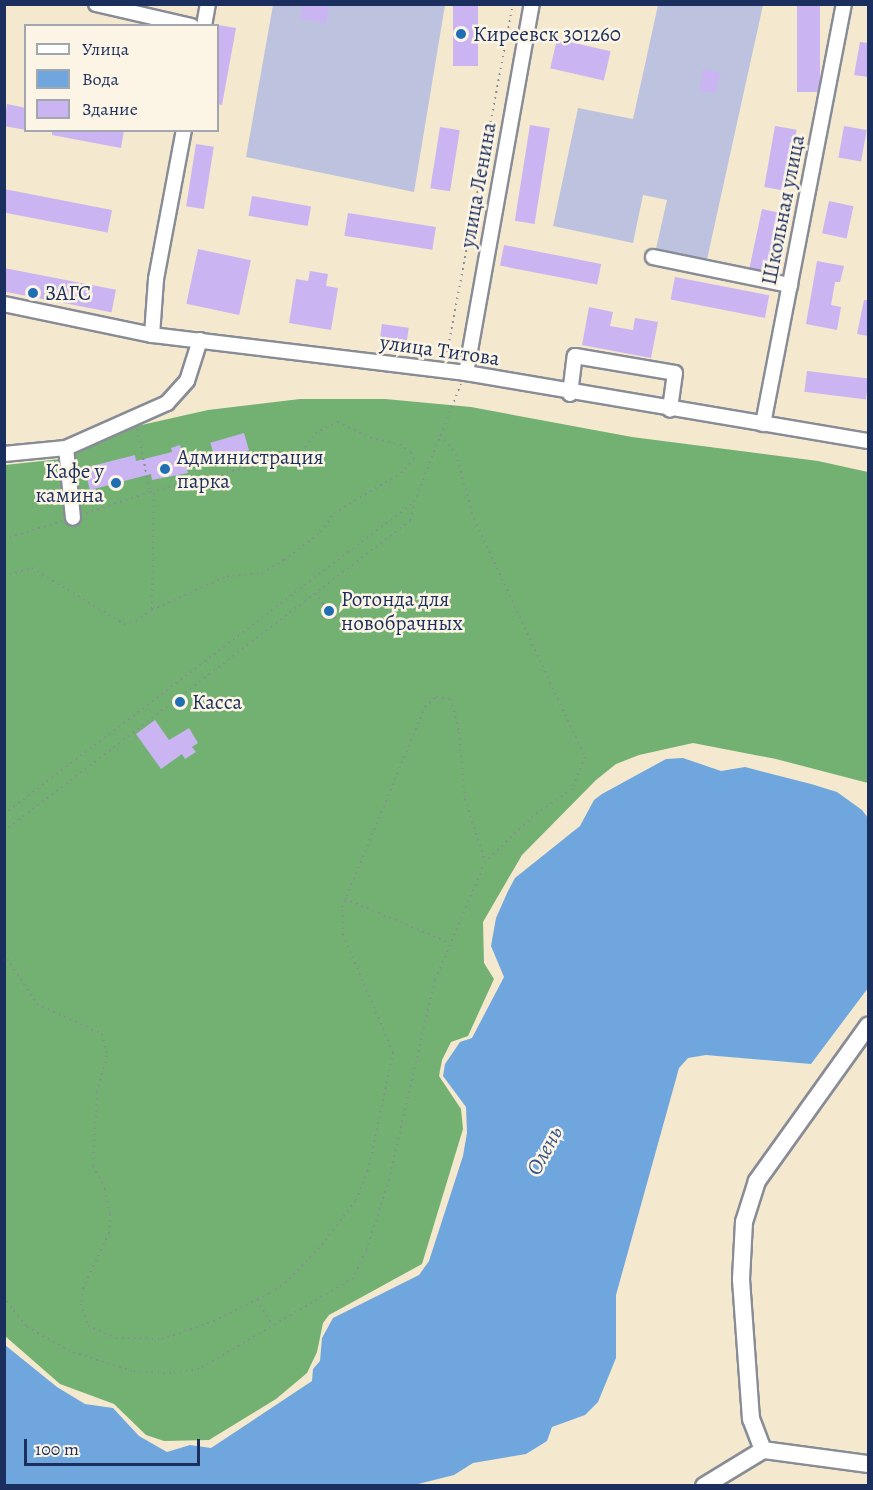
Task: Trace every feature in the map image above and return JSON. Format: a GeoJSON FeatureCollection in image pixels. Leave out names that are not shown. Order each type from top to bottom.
{"type":"FeatureCollection","features":[{"type":"Feature","properties":{"kind":"main road"},"geometry":{"type":"LineString","coordinates":[[763,1450],[752,1419],[741,1278],[744,1222],[757,1181],[868,1026]]}},
{"type":"Feature","properties":{"kind":"main road"},"geometry":{"type":"LineString","coordinates":[[704,1485],[763,1450],[868,1464]]}},
{"type":"Feature","properties":{"kind":"street"},"geometry":{"type":"LineString","coordinates":[[96,4],[182,24]]}},
{"type":"Feature","properties":{"kind":"street"},"geometry":{"type":"LineString","coordinates":[[204,24],[208,4]]}},
{"type":"Feature","properties":{"kind":"street","name":"улица Ленина"},"geometry":{"type":"LineString","coordinates":[[466,374],[532,4]]}},
{"type":"Feature","properties":{"kind":"street","name":"Школьная улица"},"geometry":{"type":"LineString","coordinates":[[764,424],[844,4]]}},
{"type":"Feature","properties":{"kind":"street"},"geometry":{"type":"LineString","coordinates":[[152,335],[154,288],[184,132]]}},
{"type":"Feature","properties":{"kind":"street"},"geometry":{"type":"LineString","coordinates":[[653,257],[790,285]]}},
{"type":"Feature","properties":{"kind":"street","name":"улица Титова"},"geometry":{"type":"LineString","coordinates":[[4,304],[152,335],[319,353],[443,373],[466,374],[570,394],[868,441]]}},
{"type":"Feature","properties":{"kind":"street"},"geometry":{"type":"LineString","coordinates":[[4,454],[66,448],[167,402],[187,381],[200,340]]}},
{"type":"Feature","properties":{"kind":"street"},"geometry":{"type":"LineString","coordinates":[[570,394],[576,356],[675,373],[670,410]]}},
{"type":"Feature","properties":{"kind":"street"},"geometry":{"type":"LineString","coordinates":[[66,448],[74,518]]}},
{"type":"Feature","properties":{"kind":"path"},"geometry":{"type":"LineString","coordinates":[[443,373],[513,4]]}},
{"type":"Feature","properties":{"kind":"path"},"geometry":{"type":"LineString","coordinates":[[4,831],[411,520],[414,502],[466,374]]}},
{"type":"Feature","properties":{"kind":"path"},"geometry":{"type":"LineString","coordinates":[[135,417],[152,492],[152,610]]}},
{"type":"Feature","properties":{"kind":"path"},"geometry":{"type":"LineString","coordinates":[[4,576],[32,568],[124,624],[136,621],[152,610],[227,576],[262,573],[276,565],[321,532],[334,513],[401,473],[414,459],[411,452],[401,446],[366,436],[338,422],[317,432],[300,453],[152,492]]}},
{"type":"Feature","properties":{"kind":"path"},"geometry":{"type":"LineString","coordinates":[[4,1298],[18,1318],[43,1337],[70,1351],[132,1371],[171,1373],[199,1369],[272,1324],[343,1286],[359,1267],[389,1180],[435,980],[485,862],[533,816],[572,789],[585,757],[474,519],[456,454],[441,435]]}},
{"type":"Feature","properties":{"kind":"path"},"geometry":{"type":"LineString","coordinates":[[4,814],[414,502]]}},
{"type":"Feature","properties":{"kind":"path"},"geometry":{"type":"LineString","coordinates":[[315,593],[323,604],[322,617],[335,618],[336,605],[323,604]]}},
{"type":"Feature","properties":{"kind":"path"},"geometry":{"type":"LineString","coordinates":[[4,954],[37,1004],[102,1034],[107,1056],[97,1092],[93,1166],[105,1189],[110,1214],[109,1233],[83,1288],[81,1304],[88,1326],[116,1338],[162,1339],[214,1321],[285,1284],[356,1200],[383,1112],[393,1053],[343,935],[345,899],[397,768],[425,707],[436,697],[445,696],[455,706],[465,799],[485,862]]}},
{"type":"Feature","properties":{"kind":"path"},"geometry":{"type":"LineString","coordinates":[[345,899],[450,943]]}},
{"type":"Feature","properties":{"kind":"path"},"geometry":{"type":"LineString","coordinates":[[257,1300],[272,1324]]}},
{"type":"Feature","properties":{"kind":"shaded area"},"geometry":{"type":"Polygon","coordinates":[[[273,5],[445,5],[414,192],[246,157],[273,5]]]}},
{"type":"Feature","properties":{"kind":"shaded area"},"geometry":{"type":"Polygon","coordinates":[[[658,5],[763,5],[706,264],[655,253],[667,200],[643,195],[633,243],[553,226],[578,108],[633,119],[658,5]]]}},
{"type":"Feature","properties":{"kind":"green space"},"geometry":{"type":"Polygon","coordinates":[[[300,399],[385,399],[471,407],[632,437],[818,461],[868,472],[868,783],[776,759],[693,743],[639,755],[616,764],[596,780],[522,855],[483,922],[484,963],[494,979],[468,1036],[451,1042],[442,1060],[439,1076],[461,1109],[463,1129],[422,1264],[329,1315],[323,1323],[317,1352],[307,1373],[276,1399],[209,1440],[164,1441],[146,1435],[114,1404],[60,1384],[5,1336],[5,465],[61,459],[137,426],[208,410],[300,399]]]}},
{"type":"Feature","properties":{"kind":"water","name":"Олень"},"geometry":{"type":"Polygon","coordinates":[[[683,758],[721,771],[745,767],[811,784],[837,792],[862,810],[868,818],[868,988],[811,1064],[706,1055],[688,1058],[679,1068],[616,1295],[616,1358],[598,1402],[585,1415],[552,1427],[547,1441],[526,1454],[473,1463],[454,1475],[414,1485],[5,1485],[5,1345],[57,1387],[85,1404],[113,1408],[139,1436],[167,1452],[190,1445],[211,1448],[312,1381],[313,1369],[320,1361],[322,1338],[333,1318],[419,1275],[429,1261],[463,1156],[467,1133],[466,1107],[443,1076],[445,1064],[460,1042],[472,1038],[504,977],[491,946],[496,918],[508,891],[515,878],[580,826],[594,800],[666,759],[683,758]]]}},
{"type":"Feature","properties":{"kind":"building"},"geometry":{"type":"Polygon","coordinates":[[[303,4],[330,4],[326,24],[300,18],[303,4]]]}},
{"type":"Feature","properties":{"kind":"building"},"geometry":{"type":"Polygon","coordinates":[[[453,4],[478,4],[478,66],[453,66],[453,4]]]}},
{"type":"Feature","properties":{"kind":"building"},"geometry":{"type":"Polygon","coordinates":[[[797,4],[820,4],[820,92],[797,92],[797,4]]]}},
{"type":"Feature","properties":{"kind":"building"},"geometry":{"type":"Polygon","coordinates":[[[219,25],[236,28],[222,105],[219,104],[219,25]]]}},
{"type":"Feature","properties":{"kind":"building"},"geometry":{"type":"Polygon","coordinates":[[[557,39],[611,51],[604,81],[550,68],[557,39]]]}},
{"type":"Feature","properties":{"kind":"building"},"geometry":{"type":"Polygon","coordinates":[[[860,42],[868,43],[868,77],[854,75],[860,42]]]}},
{"type":"Feature","properties":{"kind":"building"},"geometry":{"type":"Polygon","coordinates":[[[703,69],[720,72],[716,94],[699,91],[703,69]]]}},
{"type":"Feature","properties":{"kind":"building"},"geometry":{"type":"Polygon","coordinates":[[[7,104],[24,108],[24,130],[4,126],[7,104]]]}},
{"type":"Feature","properties":{"kind":"building"},"geometry":{"type":"Polygon","coordinates":[[[530,125],[550,128],[535,224],[515,221],[530,125]]]}},
{"type":"Feature","properties":{"kind":"building"},"geometry":{"type":"Polygon","coordinates":[[[775,126],[797,130],[786,191],[764,187],[775,126]]]}},
{"type":"Feature","properties":{"kind":"building"},"geometry":{"type":"Polygon","coordinates":[[[844,126],[867,130],[861,162],[838,158],[844,126]]]}},
{"type":"Feature","properties":{"kind":"building"},"geometry":{"type":"Polygon","coordinates":[[[440,127],[460,130],[450,191],[430,188],[440,127]]]}},
{"type":"Feature","properties":{"kind":"building"},"geometry":{"type":"Polygon","coordinates":[[[52,132],[124,132],[121,148],[52,135],[52,132]]]}},
{"type":"Feature","properties":{"kind":"building"},"geometry":{"type":"Polygon","coordinates":[[[196,144],[214,147],[204,209],[186,206],[196,144]]]}},
{"type":"Feature","properties":{"kind":"building"},"geometry":{"type":"Polygon","coordinates":[[[4,189],[112,210],[108,233],[4,212],[4,189]]]}},
{"type":"Feature","properties":{"kind":"building"},"geometry":{"type":"Polygon","coordinates":[[[252,196],[311,206],[308,226],[249,216],[252,196]]]}},
{"type":"Feature","properties":{"kind":"building"},"geometry":{"type":"Polygon","coordinates":[[[829,201],[853,206],[847,238],[822,233],[829,201]]]}},
{"type":"Feature","properties":{"kind":"building"},"geometry":{"type":"Polygon","coordinates":[[[762,209],[785,214],[773,273],[750,268],[762,209]]]}},
{"type":"Feature","properties":{"kind":"building"},"geometry":{"type":"Polygon","coordinates":[[[348,213],[436,227],[432,250],[344,236],[348,213]]]}},
{"type":"Feature","properties":{"kind":"building"},"geometry":{"type":"Polygon","coordinates":[[[504,245],[601,264],[597,285],[500,266],[504,245]]]}},
{"type":"Feature","properties":{"kind":"building"},"geometry":{"type":"Polygon","coordinates":[[[198,249],[251,260],[239,315],[186,304],[198,249]]]}},
{"type":"Feature","properties":{"kind":"building"},"geometry":{"type":"Polygon","coordinates":[[[817,261],[844,266],[840,282],[835,282],[831,305],[841,307],[837,330],[806,324],[817,261]]]}},
{"type":"Feature","properties":{"kind":"building"},"geometry":{"type":"Polygon","coordinates":[[[4,268],[116,290],[112,312],[4,291],[4,268]]]}},
{"type":"Feature","properties":{"kind":"building"},"geometry":{"type":"Polygon","coordinates":[[[310,271],[328,274],[326,286],[338,288],[331,330],[289,323],[296,279],[308,281],[310,271]]]}},
{"type":"Feature","properties":{"kind":"building"},"geometry":{"type":"Polygon","coordinates":[[[675,277],[769,295],[765,318],[671,300],[675,277]]]}},
{"type":"Feature","properties":{"kind":"building"},"geometry":{"type":"Polygon","coordinates":[[[864,300],[868,300],[868,336],[857,334],[864,300]]]}},
{"type":"Feature","properties":{"kind":"building"},"geometry":{"type":"Polygon","coordinates":[[[589,307],[613,312],[610,326],[633,330],[635,318],[658,322],[651,358],[582,345],[589,307]]]}},
{"type":"Feature","properties":{"kind":"building"},"geometry":{"type":"Polygon","coordinates":[[[382,324],[409,328],[406,347],[379,343],[382,324]]]}},
{"type":"Feature","properties":{"kind":"building"},"geometry":{"type":"Polygon","coordinates":[[[807,371],[868,378],[866,399],[804,392],[807,371]]]}},
{"type":"Feature","properties":{"kind":"building"},"geometry":{"type":"Polygon","coordinates":[[[244,433],[249,450],[215,460],[210,443],[244,433]]]}},
{"type":"Feature","properties":{"kind":"building"},"geometry":{"type":"Polygon","coordinates":[[[180,445],[188,473],[152,480],[151,474],[90,490],[84,468],[135,455],[136,461],[172,452],[171,448],[180,445]]]}},
{"type":"Feature","properties":{"kind":"building","name":"Ротонда для новобрачных"},"geometry":{"type":"Polygon","coordinates":[[[329,606],[333,607],[333,615],[329,616],[325,615],[324,611],[325,607],[329,606]]]}},
{"type":"Feature","properties":{"kind":"building"},"geometry":{"type":"Polygon","coordinates":[[[155,720],[169,740],[189,728],[198,743],[192,747],[196,752],[185,759],[182,754],[161,769],[136,734],[155,720]]]}},
{"type":"Feature","properties":{"kind":"place","name":"Киреевск 301260"},"geometry":{"type":"Point","coordinates":[461,34]}},
{"type":"Feature","properties":{"kind":"place","name":"ЗАГС"},"geometry":{"type":"Point","coordinates":[33,293]}},
{"type":"Feature","properties":{"kind":"place","name":"Администрация парка"},"geometry":{"type":"Point","coordinates":[165,469]}},
{"type":"Feature","properties":{"kind":"place","name":"Кафе у камина"},"geometry":{"type":"Point","coordinates":[116,483]}},
{"type":"Feature","properties":{"kind":"place","name":"Ротонда для новобрачных"},"geometry":{"type":"Point","coordinates":[329,611]}},
{"type":"Feature","properties":{"kind":"place","name":"Касса"},"geometry":{"type":"Point","coordinates":[180,702]}}]}
